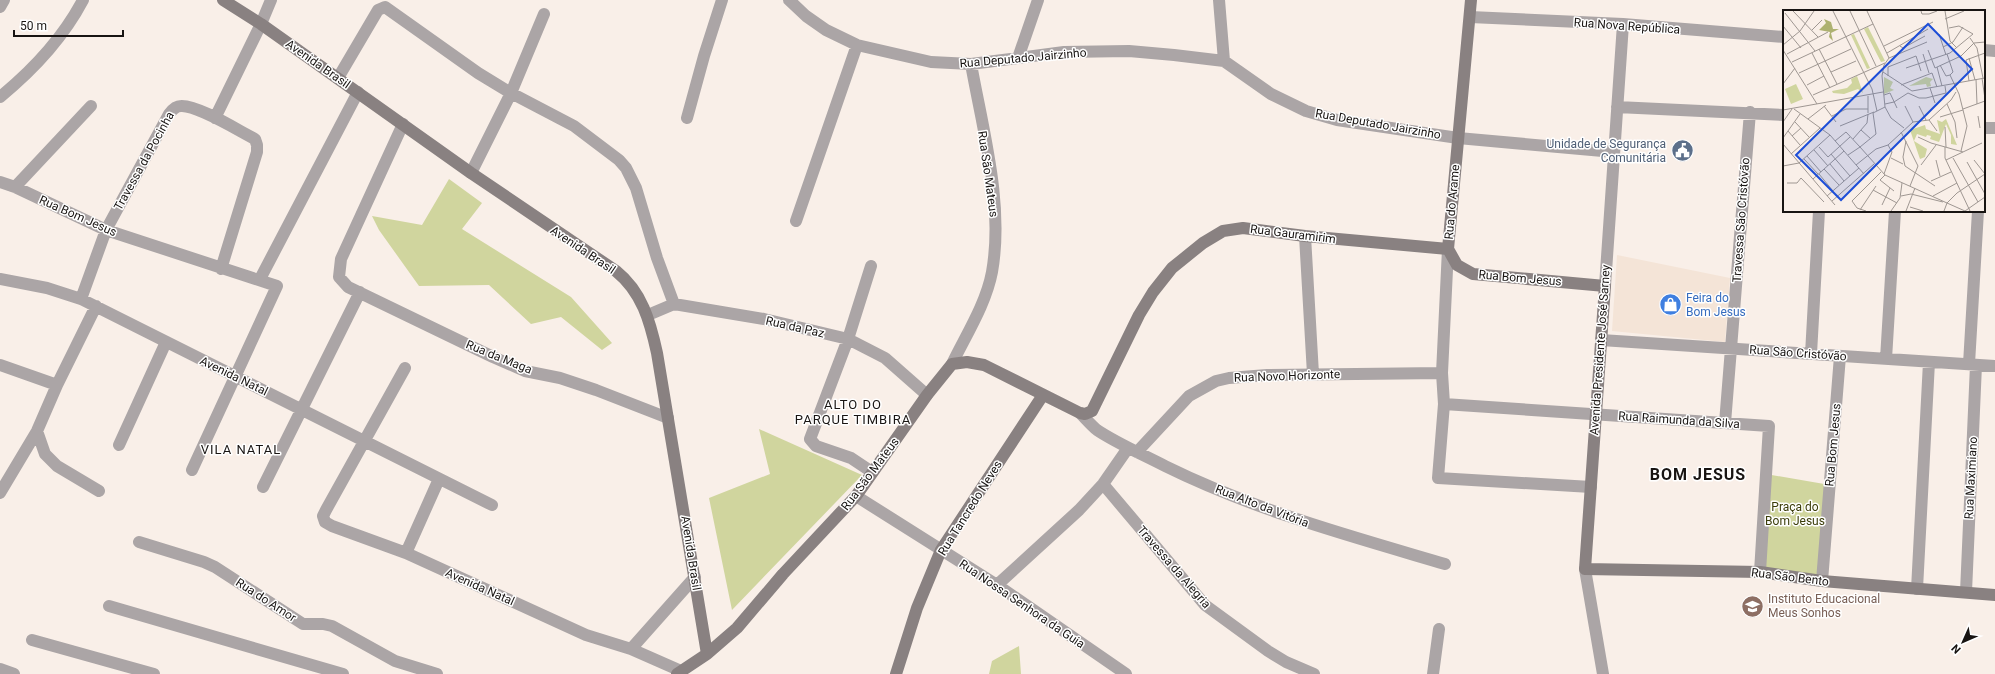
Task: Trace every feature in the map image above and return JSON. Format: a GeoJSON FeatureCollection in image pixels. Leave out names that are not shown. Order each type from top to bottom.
{"type":"FeatureCollection","features":[{"type":"Feature","properties":{"kind":"street"},"geometry":{"type":"LineString","coordinates":[[0,7],[4,0]]}},
{"type":"Feature","properties":{"kind":"street"},"geometry":{"type":"LineString","coordinates":[[0,97],[19,82],[62,34],[83,0]]}},
{"type":"Feature","properties":{"kind":"street","name":"Avenida Brasil"},"geometry":{"type":"LineString","coordinates":[[223,0],[261,24],[471,173],[620,274],[630,284],[648,315],[658,353],[707,654]]}},
{"type":"Feature","properties":{"kind":"street"},"geometry":{"type":"LineString","coordinates":[[215,118],[261,24],[271,0]]}},
{"type":"Feature","properties":{"kind":"street"},"geometry":{"type":"LineString","coordinates":[[687,118],[704,56],[722,0]]}},
{"type":"Feature","properties":{"kind":"street","name":"Rua Deputado Jairzinho"},"geometry":{"type":"LineString","coordinates":[[789,0],[806,16],[826,30],[857,45],[931,62],[971,64],[1064,52],[1129,51],[1224,61],[1271,94],[1306,111],[1337,120],[1458,138],[1614,152]]}},
{"type":"Feature","properties":{"kind":"street"},"geometry":{"type":"LineString","coordinates":[[1018,58],[1038,0]]}},
{"type":"Feature","properties":{"kind":"street"},"geometry":{"type":"LineString","coordinates":[[1219,0],[1224,61]]}},
{"type":"Feature","properties":{"kind":"street","name":"Rua do Arame"},"geometry":{"type":"LineString","coordinates":[[1471,0],[1448,249],[1442,373],[1444,404],[1438,478],[1591,487]]}},
{"type":"Feature","properties":{"kind":"street"},"geometry":{"type":"LineString","coordinates":[[338,78],[378,10],[385,7],[478,73],[511,93],[574,126],[626,168],[636,188],[657,258],[674,304],[648,315]]}},
{"type":"Feature","properties":{"kind":"street"},"geometry":{"type":"LineString","coordinates":[[471,173],[511,93],[544,14]]}},
{"type":"Feature","properties":{"kind":"street","name":"Rua Nova República"},"geometry":{"type":"LineString","coordinates":[[1470,17],[1624,24],[1783,37]]}},
{"type":"Feature","properties":{"kind":"street","name":"Avenida Presidente José Sarney"},"geometry":{"type":"LineString","coordinates":[[1603,674],[1585,569],[1624,24]]}},
{"type":"Feature","properties":{"kind":"street"},"geometry":{"type":"LineString","coordinates":[[796,221],[857,45]]}},
{"type":"Feature","properties":{"kind":"street"},"geometry":{"type":"LineString","coordinates":[[1985,50],[1995,51]]}},
{"type":"Feature","properties":{"kind":"street","name":"Rua São Mateus"},"geometry":{"type":"LineString","coordinates":[[679,673],[707,654],[737,628],[783,574],[856,496],[927,395],[952,364],[985,292],[991,273],[995,239],[993,187],[971,64]]}},
{"type":"Feature","properties":{"kind":"street"},"geometry":{"type":"LineString","coordinates":[[260,280],[358,92]]}},
{"type":"Feature","properties":{"kind":"street","name":"Travessa da Pocinha"},"geometry":{"type":"LineString","coordinates":[[81,299],[106,230],[169,114],[174,108],[180,105],[215,118],[255,139],[258,145],[221,269]]}},
{"type":"Feature","properties":{"kind":"street"},"geometry":{"type":"LineString","coordinates":[[15,187],[91,106]]}},
{"type":"Feature","properties":{"kind":"street"},"geometry":{"type":"LineString","coordinates":[[1617,107],[1750,112],[1783,115]]}},
{"type":"Feature","properties":{"kind":"street","name":"Travessa São Cristóvão"},"geometry":{"type":"LineString","coordinates":[[1726,423],[1750,112]]}},
{"type":"Feature","properties":{"kind":"street","name":"Rua da Maga"},"geometry":{"type":"LineString","coordinates":[[403,124],[341,259],[339,277],[348,287],[499,360],[525,370],[560,378],[596,390],[668,418]]}},
{"type":"Feature","properties":{"kind":"street","name":"Rua Bom Jesus"},"geometry":{"type":"LineString","coordinates":[[0,182],[15,187],[106,230],[221,269]]}},
{"type":"Feature","properties":{"kind":"street"},"geometry":{"type":"LineString","coordinates":[[1811,354],[1819,212]]}},
{"type":"Feature","properties":{"kind":"street"},"geometry":{"type":"LineString","coordinates":[[1886,359],[1895,212]]}},
{"type":"Feature","properties":{"kind":"street","name":"Rua Maximiano"},"geometry":{"type":"LineString","coordinates":[[1966,592],[1978,212]]}},
{"type":"Feature","properties":{"kind":"street","name":"Rua Gauramirim"},"geometry":{"type":"LineString","coordinates":[[1087,416],[1139,315],[1153,292],[1172,268],[1203,243],[1223,231],[1243,228],[1305,236],[1448,249]]}},
{"type":"Feature","properties":{"kind":"street"},"geometry":{"type":"LineString","coordinates":[[1305,236],[1313,374]]}},
{"type":"Feature","properties":{"kind":"street","name":"Rua Bom Jesus"},"geometry":{"type":"LineString","coordinates":[[1448,249],[1457,264],[1473,274],[1605,286]]}},
{"type":"Feature","properties":{"kind":"street"},"geometry":{"type":"LineString","coordinates":[[871,266],[848,339],[810,436],[810,442],[816,446],[852,458],[872,472]]}},
{"type":"Feature","properties":{"kind":"street"},"geometry":{"type":"LineString","coordinates":[[192,470],[234,376],[277,286],[221,269]]}},
{"type":"Feature","properties":{"kind":"street","name":"Avenida Natal"},"geometry":{"type":"LineString","coordinates":[[0,279],[47,288],[81,299],[492,505]]}},
{"type":"Feature","properties":{"kind":"street"},"geometry":{"type":"LineString","coordinates":[[263,488],[360,292]]}},
{"type":"Feature","properties":{"kind":"street","name":"Rua da Paz"},"geometry":{"type":"LineString","coordinates":[[674,304],[764,319],[848,339],[885,358],[927,395]]}},
{"type":"Feature","properties":{"kind":"street"},"geometry":{"type":"LineString","coordinates":[[0,493],[37,431],[57,384],[96,306]]}},
{"type":"Feature","properties":{"kind":"street","name":"Rua São Cristóvão"},"geometry":{"type":"LineString","coordinates":[[1601,340],[1995,366]]}},
{"type":"Feature","properties":{"kind":"street"},"geometry":{"type":"LineString","coordinates":[[119,445],[166,342]]}},
{"type":"Feature","properties":{"kind":"street","name":"Rua Bom Jesus"},"geometry":{"type":"LineString","coordinates":[[1822,581],[1840,356]]}},
{"type":"Feature","properties":{"kind":"street","name":"Rua Alto da Vitória"},"geometry":{"type":"LineString","coordinates":[[952,364],[967,362],[984,365],[1087,416],[1098,430],[1132,450],[1187,477],[1262,508],[1334,532],[1445,564]]}},
{"type":"Feature","properties":{"kind":"street"},"geometry":{"type":"LineString","coordinates":[[1917,589],[1929,362]]}},
{"type":"Feature","properties":{"kind":"street"},"geometry":{"type":"LineString","coordinates":[[0,365],[57,384]]}},
{"type":"Feature","properties":{"kind":"street"},"geometry":{"type":"LineString","coordinates":[[364,440],[405,368]]}},
{"type":"Feature","properties":{"kind":"street","name":"Rua Novo Horizonte"},"geometry":{"type":"LineString","coordinates":[[1132,450],[1188,396],[1216,381],[1229,378],[1267,374],[1442,373]]}},
{"type":"Feature","properties":{"kind":"street","name":"Rua Tancredo Neves"},"geometry":{"type":"LineString","coordinates":[[896,674],[917,608],[941,550],[1043,395]]}},
{"type":"Feature","properties":{"kind":"street","name":"Rua Raimunda da Silva"},"geometry":{"type":"LineString","coordinates":[[1444,404],[1769,426],[1760,572]]}},
{"type":"Feature","properties":{"kind":"street"},"geometry":{"type":"LineString","coordinates":[[37,431],[45,454],[57,466],[99,491]]}},
{"type":"Feature","properties":{"kind":"street","name":"Avenida Natal"},"geometry":{"type":"LineString","coordinates":[[364,440],[323,516],[325,522],[332,526],[406,553],[586,634],[631,649],[679,673]]}},
{"type":"Feature","properties":{"kind":"street"},"geometry":{"type":"LineString","coordinates":[[997,586],[1079,510],[1132,450]]}},
{"type":"Feature","properties":{"kind":"street"},"geometry":{"type":"LineString","coordinates":[[406,553],[440,479]]}},
{"type":"Feature","properties":{"kind":"street","name":"Travessa da Alegria"},"geometry":{"type":"LineString","coordinates":[[1103,484],[1205,605],[1268,651],[1286,662],[1314,674]]}},
{"type":"Feature","properties":{"kind":"street","name":"Rua Nossa Senhora da Guia"},"geometry":{"type":"LineString","coordinates":[[856,496],[997,586],[1126,674]]}},
{"type":"Feature","properties":{"kind":"street","name":"Rua do Amor"},"geometry":{"type":"LineString","coordinates":[[139,542],[204,562],[215,567],[303,624],[323,624],[332,626],[394,661],[437,674]]}},
{"type":"Feature","properties":{"kind":"street","name":"Rua São Bento"},"geometry":{"type":"LineString","coordinates":[[1585,569],[1760,572],[1822,581],[1995,594]]}},
{"type":"Feature","properties":{"kind":"street"},"geometry":{"type":"LineString","coordinates":[[631,649],[695,577]]}},
{"type":"Feature","properties":{"kind":"street"},"geometry":{"type":"LineString","coordinates":[[109,606],[343,674]]}},
{"type":"Feature","properties":{"kind":"street"},"geometry":{"type":"LineString","coordinates":[[1433,674],[1439,629]]}},
{"type":"Feature","properties":{"kind":"street"},"geometry":{"type":"LineString","coordinates":[[32,640],[154,674]]}},
{"type":"Feature","properties":{"kind":"street"},"geometry":{"type":"LineString","coordinates":[[0,669],[14,674]]}},
{"type":"Feature","properties":{"kind":"shaded area","name":"Feira do Bom Jesus"},"geometry":{"type":"Polygon","coordinates":[[[1617,255],[1730,278],[1725,342],[1612,331],[1617,255]]]}},
{"type":"Feature","properties":{"kind":"green space"},"geometry":{"type":"Polygon","coordinates":[[[449,179],[482,203],[462,229],[571,297],[612,343],[602,350],[561,317],[531,324],[489,285],[419,286],[379,230],[372,216],[422,225],[449,179]]]}},
{"type":"Feature","properties":{"kind":"green space"},"geometry":{"type":"Polygon","coordinates":[[[759,429],[862,475],[732,610],[709,498],[770,474],[759,429]]]}},
{"type":"Feature","properties":{"kind":"green space","name":"Praça do Bom Jesus"},"geometry":{"type":"Polygon","coordinates":[[[1766,474],[1830,485],[1822,581],[1760,572],[1766,474]]]}},
{"type":"Feature","properties":{"kind":"green space"},"geometry":{"type":"Polygon","coordinates":[[[1019,646],[1021,674],[989,674],[992,661],[1019,646]]]}},
{"type":"Feature","properties":{"kind":"place","name":"Unidade de Segurança Comunitária"},"geometry":{"type":"Point","coordinates":[1682,151]}},
{"type":"Feature","properties":{"kind":"place","name":"Feira do Bom Jesus"},"geometry":{"type":"Point","coordinates":[1671,305]}},
{"type":"Feature","properties":{"kind":"place","name":"Instituto Educacional Meus Sonhos"},"geometry":{"type":"Point","coordinates":[1753,606]}},
{"type":"Feature","properties":{"kind":"district","name":"ALTO DO PARQUE TIMBIRA"},"geometry":{"type":"Point","coordinates":[853,412]}},
{"type":"Feature","properties":{"kind":"district","name":"VILA NATAL"},"geometry":{"type":"Point","coordinates":[241,449]}},
{"type":"Feature","properties":{"kind":"district","name":"BOM JESUS"},"geometry":{"type":"Point","coordinates":[1698,474]}}]}
